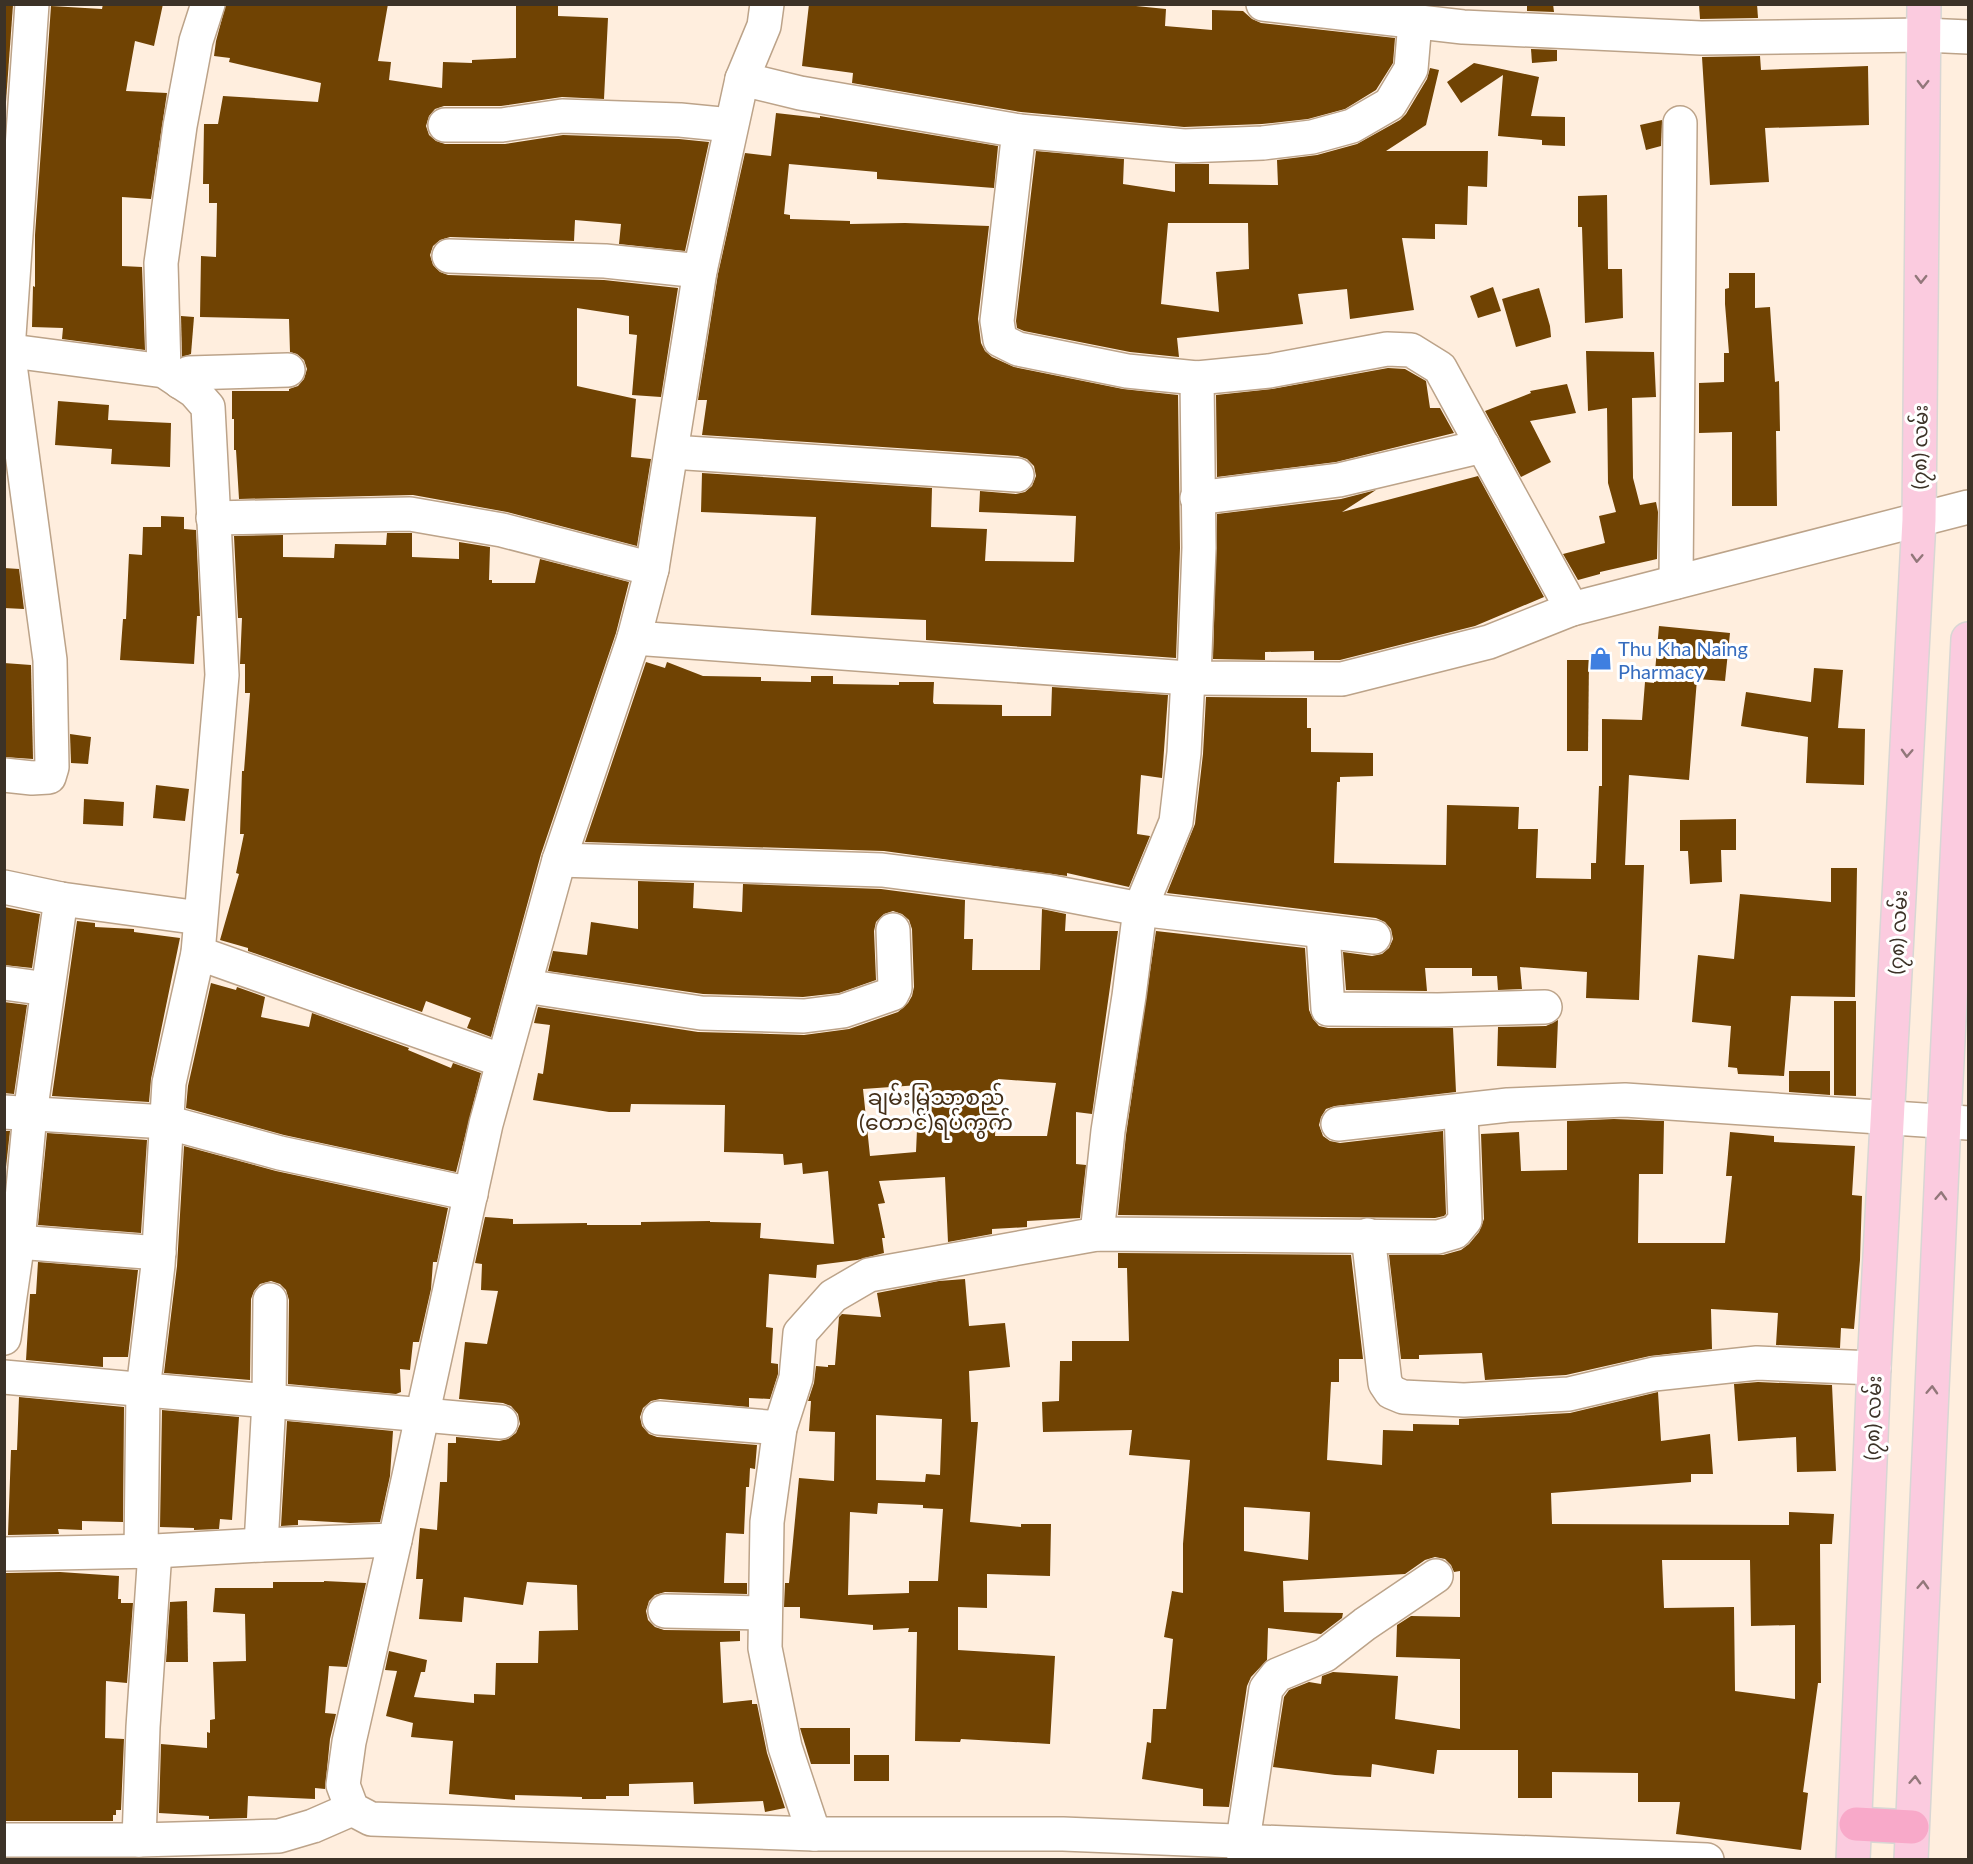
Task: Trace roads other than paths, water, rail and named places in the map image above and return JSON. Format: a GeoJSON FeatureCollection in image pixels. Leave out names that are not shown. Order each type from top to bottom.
{"type":"FeatureCollection","features":[{"type":"Feature","properties":{"kind":"highway"},"geometry":{"type":"LineString","coordinates":[[1856,1824],[1912,1827]]}},
{"type":"Feature","properties":{"kind":"main road","name":"(၇၈) လမ်း"},"geometry":{"type":"LineString","coordinates":[[1853,1860],[1874,1368],[1919,520],[1924,20]]}},
{"type":"Feature","properties":{"kind":"main road"},"geometry":{"type":"LineString","coordinates":[[1911,1860],[1956,1122],[1968,639]]}},
{"type":"Feature","properties":{"kind":"street"},"geometry":{"type":"LineString","coordinates":[[4,774],[32,778],[49,777],[52,767],[50,660],[6,350],[32,4]]}},
{"type":"Feature","properties":{"kind":"street"},"geometry":{"type":"LineString","coordinates":[[172,377],[161,263],[180,126],[196,41],[208,4]]}},
{"type":"Feature","properties":{"kind":"street"},"geometry":{"type":"LineString","coordinates":[[767,4],[764,26],[742,79],[700,271],[652,569],[634,638],[559,860],[486,1124],[349,1742],[343,1785],[352,1809],[371,1819],[814,1834],[1063,1834],[1244,1850],[1707,1860]]}},
{"type":"Feature","properties":{"kind":"street"},"geometry":{"type":"LineString","coordinates":[[1263,4],[1380,11],[1415,22],[1463,27],[1701,38],[1924,20],[1968,37]]}},
{"type":"Feature","properties":{"kind":"street"},"geometry":{"type":"LineString","coordinates":[[742,79],[800,93],[1019,131],[1184,146],[1263,142],[1312,137],[1352,126],[1390,104],[1411,69],[1415,22]]}},
{"type":"Feature","properties":{"kind":"street"},"geometry":{"type":"LineString","coordinates":[[444,125],[502,125],[562,116],[680,120],[731,125]]}},
{"type":"Feature","properties":{"kind":"street"},"geometry":{"type":"LineString","coordinates":[[1676,582],[1680,123]]}},
{"type":"Feature","properties":{"kind":"street"},"geometry":{"type":"LineString","coordinates":[[1019,131],[997,321],[1000,340],[1018,349],[1127,371],[1197,378],[1269,371],[1387,350],[1411,350],[1440,368],[1572,609]]}},
{"type":"Feature","properties":{"kind":"street"},"geometry":{"type":"LineString","coordinates":[[449,256],[605,261],[700,271]]}},
{"type":"Feature","properties":{"kind":"street"},"geometry":{"type":"LineString","coordinates":[[6,350],[172,377],[189,373],[288,370]]}},
{"type":"Feature","properties":{"kind":"street"},"geometry":{"type":"LineString","coordinates":[[146,1846],[143,1727],[148,1551],[143,1390],[159,1253],[169,1083],[198,953],[222,675],[208,407],[194,391],[172,377]]}},
{"type":"Feature","properties":{"kind":"street"},"geometry":{"type":"LineString","coordinates":[[1097,1234],[1108,1131],[1140,909],[1176,822],[1191,678],[1199,548],[1197,378]]}},
{"type":"Feature","properties":{"kind":"street"},"geometry":{"type":"LineString","coordinates":[[1197,498],[1339,480],[1483,446]]}},
{"type":"Feature","properties":{"kind":"street"},"geometry":{"type":"LineString","coordinates":[[672,452],[1017,475]]}},
{"type":"Feature","properties":{"kind":"street"},"geometry":{"type":"LineString","coordinates":[[634,638],[1191,678],[1342,679],[1489,642],[1572,609],[1968,507]]}},
{"type":"Feature","properties":{"kind":"street"},"geometry":{"type":"LineString","coordinates":[[213,518],[410,514],[502,530],[652,569]]}},
{"type":"Feature","properties":{"kind":"street"},"geometry":{"type":"LineString","coordinates":[[559,860],[882,870],[1046,891],[1140,909],[1374,938]]}},
{"type":"Feature","properties":{"kind":"street"},"geometry":{"type":"LineString","coordinates":[[4,887],[61,899],[200,918]]}},
{"type":"Feature","properties":{"kind":"street"},"geometry":{"type":"LineString","coordinates":[[4,1338],[17,1113],[46,989],[61,899]]}},
{"type":"Feature","properties":{"kind":"street"},"geometry":{"type":"LineString","coordinates":[[525,986],[701,1013],[804,1016],[843,1011],[892,994],[895,988],[893,930]]}},
{"type":"Feature","properties":{"kind":"street"},"geometry":{"type":"LineString","coordinates":[[1323,932],[1328,1009],[1438,1010],[1545,1007]]}},
{"type":"Feature","properties":{"kind":"street"},"geometry":{"type":"LineString","coordinates":[[198,953],[503,1061]]}},
{"type":"Feature","properties":{"kind":"street"},"geometry":{"type":"LineString","coordinates":[[4,983],[46,989]]}},
{"type":"Feature","properties":{"kind":"street"},"geometry":{"type":"LineString","coordinates":[[1338,1124],[1508,1105],[1625,1100],[1956,1122]]}},
{"type":"Feature","properties":{"kind":"street"},"geometry":{"type":"LineString","coordinates":[[814,1834],[786,1748],[765,1648],[767,1522],[780,1428],[796,1378],[800,1333],[833,1296],[869,1275],[1097,1234],[1438,1237],[1455,1232],[1465,1220],[1461,1110]]}},
{"type":"Feature","properties":{"kind":"street"},"geometry":{"type":"LineString","coordinates":[[17,1113],[166,1122],[280,1153],[471,1194]]}},
{"type":"Feature","properties":{"kind":"street"},"geometry":{"type":"LineString","coordinates":[[1368,1235],[1385,1383],[1391,1392],[1403,1398],[1464,1400],[1569,1394],[1654,1374],[1757,1363],[1874,1368]]}},
{"type":"Feature","properties":{"kind":"street"},"geometry":{"type":"LineString","coordinates":[[11,1241],[159,1253]]}},
{"type":"Feature","properties":{"kind":"street"},"geometry":{"type":"LineString","coordinates":[[261,1545],[269,1401],[270,1300]]}},
{"type":"Feature","properties":{"kind":"street"},"geometry":{"type":"LineString","coordinates":[[4,1377],[501,1422]]}},
{"type":"Feature","properties":{"kind":"street"},"geometry":{"type":"LineString","coordinates":[[659,1418],[780,1428]]}},
{"type":"Feature","properties":{"kind":"street"},"geometry":{"type":"LineString","coordinates":[[4,1554],[148,1551],[395,1540]]}},
{"type":"Feature","properties":{"kind":"street"},"geometry":{"type":"LineString","coordinates":[[1244,1850],[1266,1689],[1278,1675],[1324,1655],[1436,1576]]}},
{"type":"Feature","properties":{"kind":"street"},"geometry":{"type":"LineString","coordinates":[[665,1611],[765,1613]]}},
{"type":"Feature","properties":{"kind":"street"},"geometry":{"type":"LineString","coordinates":[[4,1840],[146,1846],[279,1848],[313,1826],[352,1809]]}},
{"type":"Feature","properties":{"kind":"place","name":"Thu Kha Naing Pharmacy"},"geometry":{"type":"Point","coordinates":[1600,659]}},
{"type":"Feature","properties":{"kind":"district","name":"ချမ်းမြသာစည် (တောင်)ရပ်ကွက်"},"geometry":{"type":"Point","coordinates":[936,1108]}}]}
